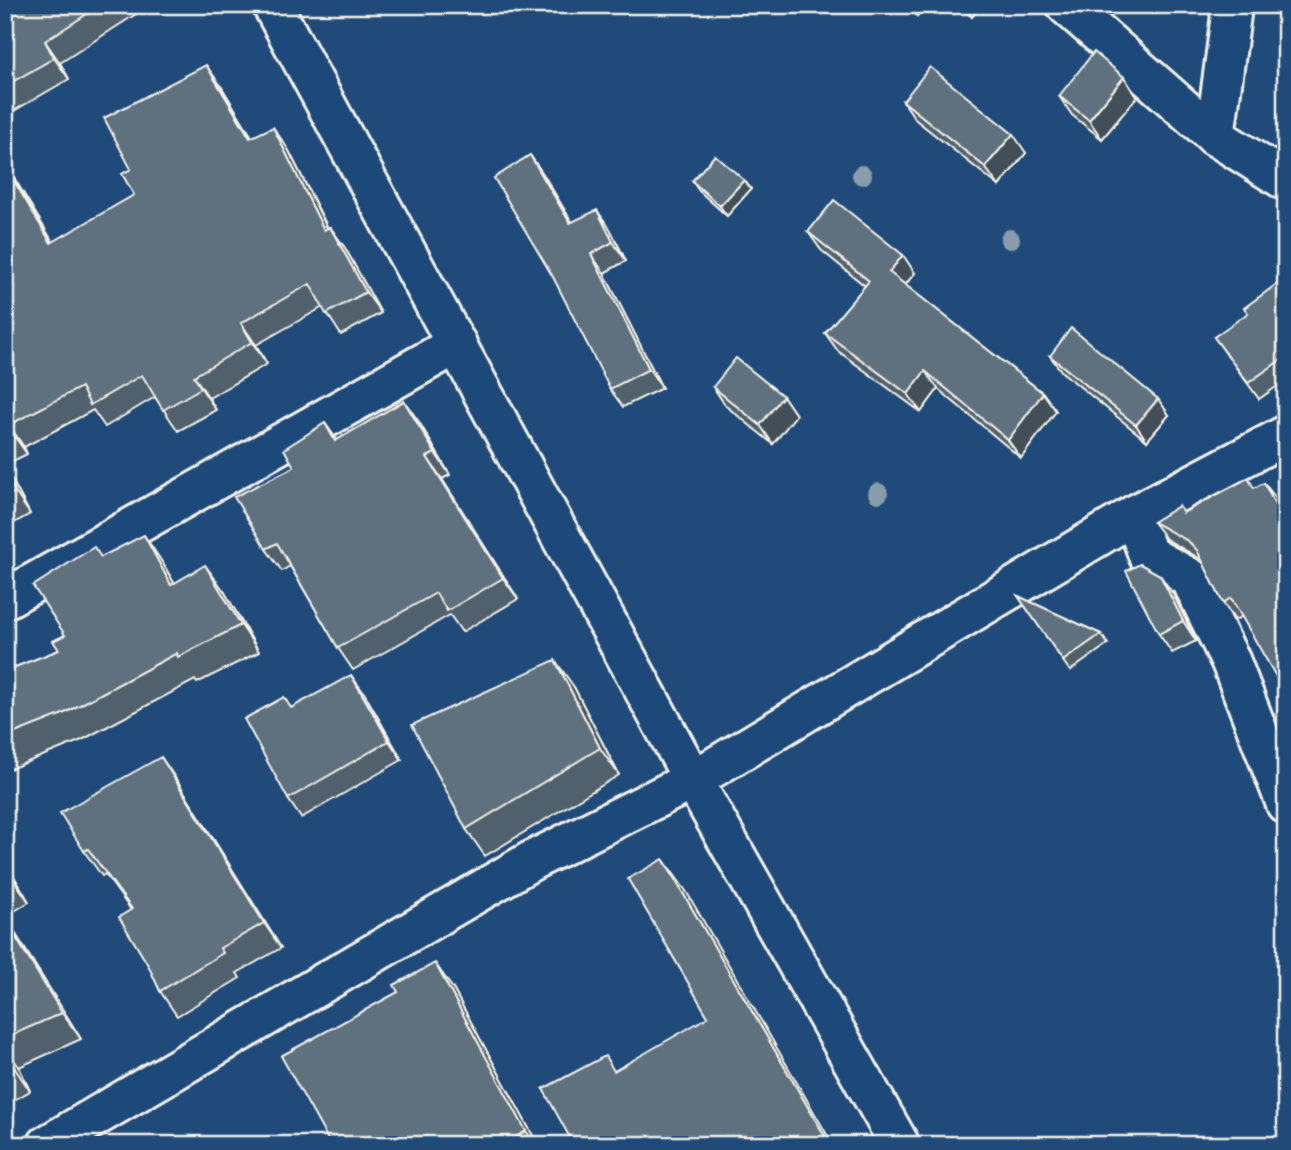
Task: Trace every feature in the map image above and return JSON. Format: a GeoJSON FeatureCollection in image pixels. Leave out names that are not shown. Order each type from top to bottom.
{"type":"FeatureCollection","features":[{"type":"Feature","properties":{"kind":"street"},"geometry":{"type":"LineString","coordinates":[[271,5],[693,780],[900,1145]]}},
{"type":"Feature","properties":{"kind":"street"},"geometry":{"type":"LineString","coordinates":[[1066,5],[1215,136],[1286,181]]}},
{"type":"Feature","properties":{"kind":"street"},"geometry":{"type":"LineString","coordinates":[[1215,136],[1231,15],[1228,5]]}},
{"type":"Feature","properties":{"kind":"street"},"geometry":{"type":"LineString","coordinates":[[5,599],[457,344]]}},
{"type":"Feature","properties":{"kind":"street"},"geometry":{"type":"LineString","coordinates":[[47,1145],[531,861],[693,780],[1134,515],[1286,435]]}},
{"type":"Feature","properties":{"kind":"street"},"geometry":{"type":"LineString","coordinates":[[1134,515],[1148,555],[1190,578],[1231,662],[1286,804]]}},
{"type":"Feature","properties":{"kind":"building"},"geometry":{"type":"Polygon","coordinates":[[[5,5],[101,5],[45,41],[54,58],[5,86],[5,5]]]}},
{"type":"Feature","properties":{"kind":"building"},"geometry":{"type":"Polygon","coordinates":[[[1094,52],[1124,77],[1089,120],[1059,96],[1094,52]]]}},
{"type":"Feature","properties":{"kind":"building"},"geometry":{"type":"Polygon","coordinates":[[[206,65],[250,138],[273,127],[324,230],[330,227],[366,292],[326,314],[310,284],[241,323],[252,342],[194,376],[201,388],[163,410],[142,375],[90,405],[81,387],[9,425],[12,433],[5,436],[5,166],[51,243],[134,195],[122,174],[131,169],[104,118],[206,65]]]}},
{"type":"Feature","properties":{"kind":"building"},"geometry":{"type":"Polygon","coordinates":[[[930,67],[1013,134],[985,167],[903,101],[930,67]]]}},
{"type":"Feature","properties":{"kind":"building"},"geometry":{"type":"Polygon","coordinates":[[[530,155],[570,223],[597,210],[613,242],[591,254],[649,369],[610,389],[553,277],[494,178],[530,155]]]}},
{"type":"Feature","properties":{"kind":"building"},"geometry":{"type":"Polygon","coordinates":[[[715,155],[744,180],[720,206],[692,181],[715,155]]]}},
{"type":"Feature","properties":{"kind":"building"},"geometry":{"type":"Polygon","coordinates":[[[834,200],[903,255],[889,272],[1043,393],[1008,440],[925,371],[908,394],[825,333],[869,281],[808,232],[834,200]]]}},
{"type":"Feature","properties":{"kind":"building"},"geometry":{"type":"Polygon","coordinates":[[[1281,281],[1286,288],[1286,365],[1282,359],[1248,383],[1214,337],[1248,313],[1244,308],[1281,281]]]}},
{"type":"Feature","properties":{"kind":"building"},"geometry":{"type":"Polygon","coordinates":[[[1071,328],[1158,399],[1136,425],[1050,356],[1071,328]]]}},
{"type":"Feature","properties":{"kind":"building"},"geometry":{"type":"Polygon","coordinates":[[[736,358],[783,396],[760,425],[713,387],[736,358]]]}},
{"type":"Feature","properties":{"kind":"building"},"geometry":{"type":"Polygon","coordinates":[[[404,401],[435,453],[427,457],[503,578],[447,611],[436,593],[338,648],[277,543],[266,549],[234,497],[294,467],[284,449],[325,423],[335,441],[404,401]]]}},
{"type":"Feature","properties":{"kind":"building"},"geometry":{"type":"Polygon","coordinates":[[[5,473],[15,492],[5,498],[5,473]]]}},
{"type":"Feature","properties":{"kind":"building"},"geometry":{"type":"Polygon","coordinates":[[[1248,478],[1254,488],[1264,483],[1286,526],[1286,694],[1231,598],[1223,603],[1197,550],[1188,541],[1153,522],[1179,506],[1183,513],[1248,478]]]}},
{"type":"Feature","properties":{"kind":"building"},"geometry":{"type":"Polygon","coordinates":[[[144,535],[171,585],[205,565],[241,625],[178,657],[177,653],[63,714],[5,737],[5,671],[59,650],[53,641],[65,635],[33,586],[94,547],[101,557],[144,535]]]}},
{"type":"Feature","properties":{"kind":"building"},"geometry":{"type":"Polygon","coordinates":[[[1140,564],[1160,575],[1183,621],[1159,634],[1126,571],[1140,564]]]}},
{"type":"Feature","properties":{"kind":"building"},"geometry":{"type":"Polygon","coordinates":[[[1018,596],[1101,634],[1063,661],[1018,596]]]}},
{"type":"Feature","properties":{"kind":"building"},"geometry":{"type":"Polygon","coordinates":[[[555,660],[600,748],[466,829],[412,725],[555,660]]]}},
{"type":"Feature","properties":{"kind":"building"},"geometry":{"type":"Polygon","coordinates":[[[351,675],[389,741],[288,799],[244,719],[284,697],[291,708],[351,675]]]}},
{"type":"Feature","properties":{"kind":"building"},"geometry":{"type":"Polygon","coordinates":[[[161,757],[264,923],[220,948],[223,953],[160,991],[148,965],[119,917],[132,909],[88,849],[84,851],[60,813],[161,757]]]}},
{"type":"Feature","properties":{"kind":"building"},"geometry":{"type":"Polygon","coordinates":[[[663,859],[830,1145],[574,1145],[543,1089],[605,1056],[614,1071],[708,1017],[628,879],[663,859]]]}},
{"type":"Feature","properties":{"kind":"building"},"geometry":{"type":"Polygon","coordinates":[[[5,867],[11,876],[5,879],[5,867]]]}},
{"type":"Feature","properties":{"kind":"building"},"geometry":{"type":"Polygon","coordinates":[[[5,920],[62,1013],[5,1038],[5,920]]]}},
{"type":"Feature","properties":{"kind":"building"},"geometry":{"type":"Polygon","coordinates":[[[435,963],[526,1131],[501,1145],[331,1145],[281,1056],[398,992],[394,985],[435,963]]]}},
{"type":"Feature","properties":{"kind":"building"},"geometry":{"type":"Polygon","coordinates":[[[5,1051],[12,1064],[5,1068],[5,1051]]]}},
{"type":"Feature","properties":{"kind":"building"},"geometry":{"type":"Polygon","coordinates":[[[176,1137],[181,1145],[162,1145],[176,1137]]]}}]}
